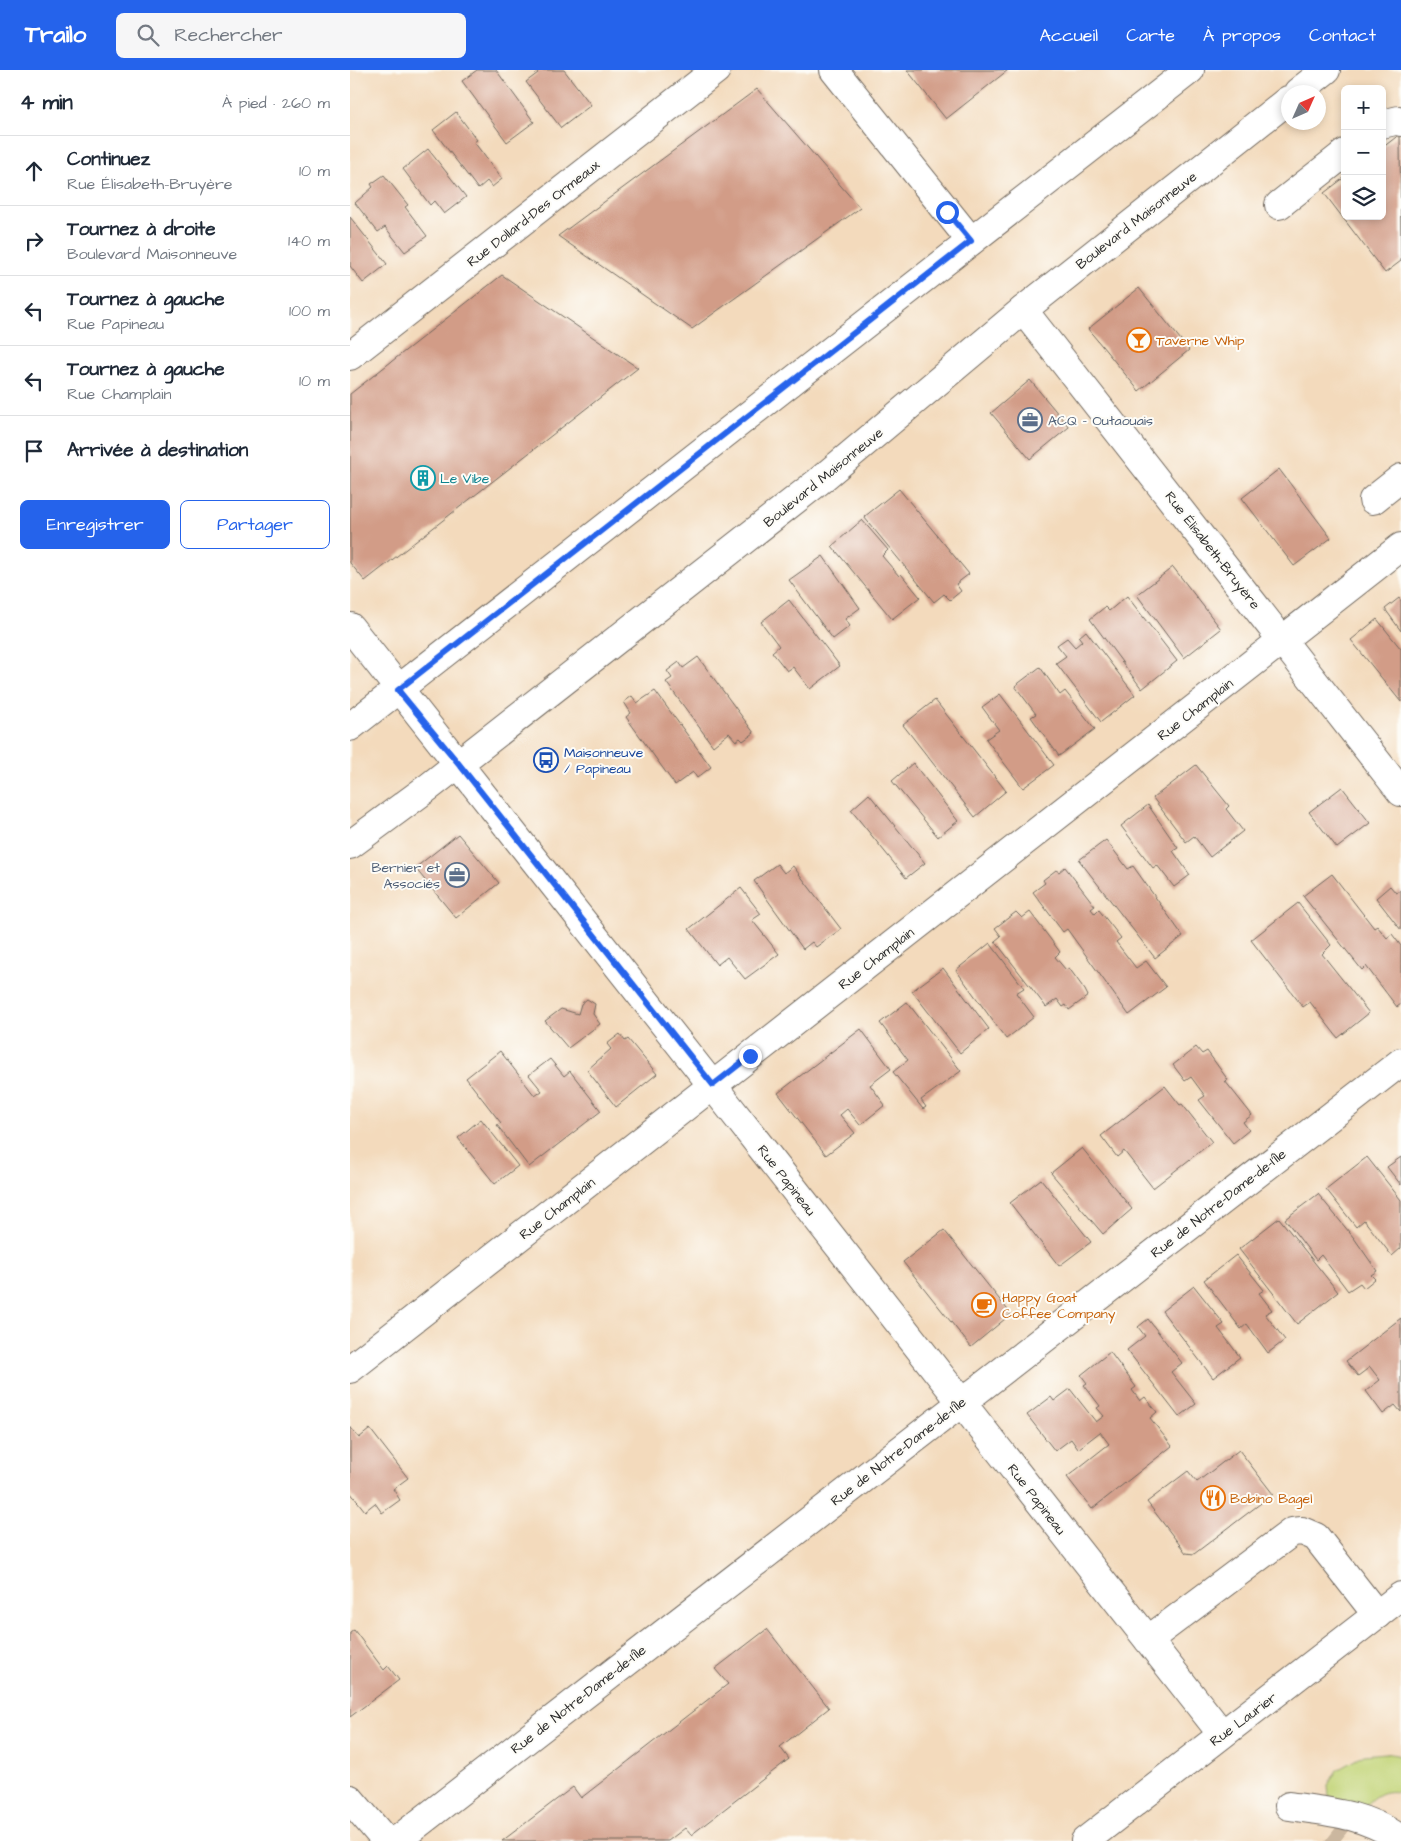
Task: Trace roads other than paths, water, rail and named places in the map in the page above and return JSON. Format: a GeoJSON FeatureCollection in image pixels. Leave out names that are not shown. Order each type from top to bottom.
{"type":"FeatureCollection","features":[{"type":"Feature","properties":{"kind":"street","name":"Rue Dollard-Des Ormeaux"},"geometry":{"type":"LineString","coordinates":[[350,356],[716,70]]}},
{"type":"Feature","properties":{"kind":"street"},"geometry":{"type":"LineString","coordinates":[[834,70],[971,241]]}},
{"type":"Feature","properties":{"kind":"street"},"geometry":{"type":"LineString","coordinates":[[350,727],[1190,70]]}},
{"type":"Feature","properties":{"kind":"street"},"geometry":{"type":"LineString","coordinates":[[1307,85],[1326,70]]}},
{"type":"Feature","properties":{"kind":"street","name":"Boulevard Maisonneuve"},"geometry":{"type":"LineString","coordinates":[[350,845],[459,764],[818,482],[1023,310],[1281,106]]}},
{"type":"Feature","properties":{"kind":"street"},"geometry":{"type":"LineString","coordinates":[[1386,122],[1399,120],[1401,122]]}},
{"type":"Feature","properties":{"kind":"street"},"geometry":{"type":"LineString","coordinates":[[1279,205],[1341,156]]}},
{"type":"Feature","properties":{"kind":"street","name":"Rue Élisabeth-Bruyère"},"geometry":{"type":"LineString","coordinates":[[1023,310],[1401,792]]}},
{"type":"Feature","properties":{"kind":"street"},"geometry":{"type":"LineString","coordinates":[[1373,500],[1401,478]]}},
{"type":"Feature","properties":{"kind":"street","name":"Rue Champlain"},"geometry":{"type":"LineString","coordinates":[[350,1369],[1401,547]]}},
{"type":"Feature","properties":{"kind":"street","name":"Rue Papineau"},"geometry":{"type":"LineString","coordinates":[[350,627],[398,690],[459,764],[713,1085],[1222,1734]]}},
{"type":"Feature","properties":{"kind":"street","name":"Rue de Notre-Dame-de-I'Île"},"geometry":{"type":"LineString","coordinates":[[396,1841],[1401,1062]]}},
{"type":"Feature","properties":{"kind":"street"},"geometry":{"type":"LineString","coordinates":[[1148,1640],[1292,1532],[1302,1530],[1316,1538],[1377,1615]]}},
{"type":"Feature","properties":{"kind":"street","name":"Rue Laurier"},"geometry":{"type":"LineString","coordinates":[[1085,1841],[1401,1596]]}},
{"type":"Feature","properties":{"kind":"street"},"geometry":{"type":"LineString","coordinates":[[350,1799],[386,1841]]}},
{"type":"Feature","properties":{"kind":"street"},"geometry":{"type":"LineString","coordinates":[[1289,1806],[1356,1816],[1375,1824],[1401,1839]]}},
{"type":"Feature","properties":{"kind":"tunnel"},"geometry":{"type":"LineString","coordinates":[[1331,1834],[1340,1841]]}},
{"type":"Feature","properties":{"kind":"place","name":"Taverne Whip"},"geometry":{"type":"Point","coordinates":[1139,340]}},
{"type":"Feature","properties":{"kind":"place","name":"ACQ - Outaouais"},"geometry":{"type":"Point","coordinates":[1030,420]}},
{"type":"Feature","properties":{"kind":"place","name":"Le Vibe"},"geometry":{"type":"Point","coordinates":[423,478]}},
{"type":"Feature","properties":{"kind":"place","name":"Maisonneuve / Papineau"},"geometry":{"type":"Point","coordinates":[546,760]}},
{"type":"Feature","properties":{"kind":"place","name":"Bernier et Associés"},"geometry":{"type":"Point","coordinates":[457,875]}},
{"type":"Feature","properties":{"kind":"place","name":"Happy Goat Coffee Company"},"geometry":{"type":"Point","coordinates":[984,1305]}},
{"type":"Feature","properties":{"kind":"place","name":"Bobino Bagel"},"geometry":{"type":"Point","coordinates":[1213,1498]}}]}
